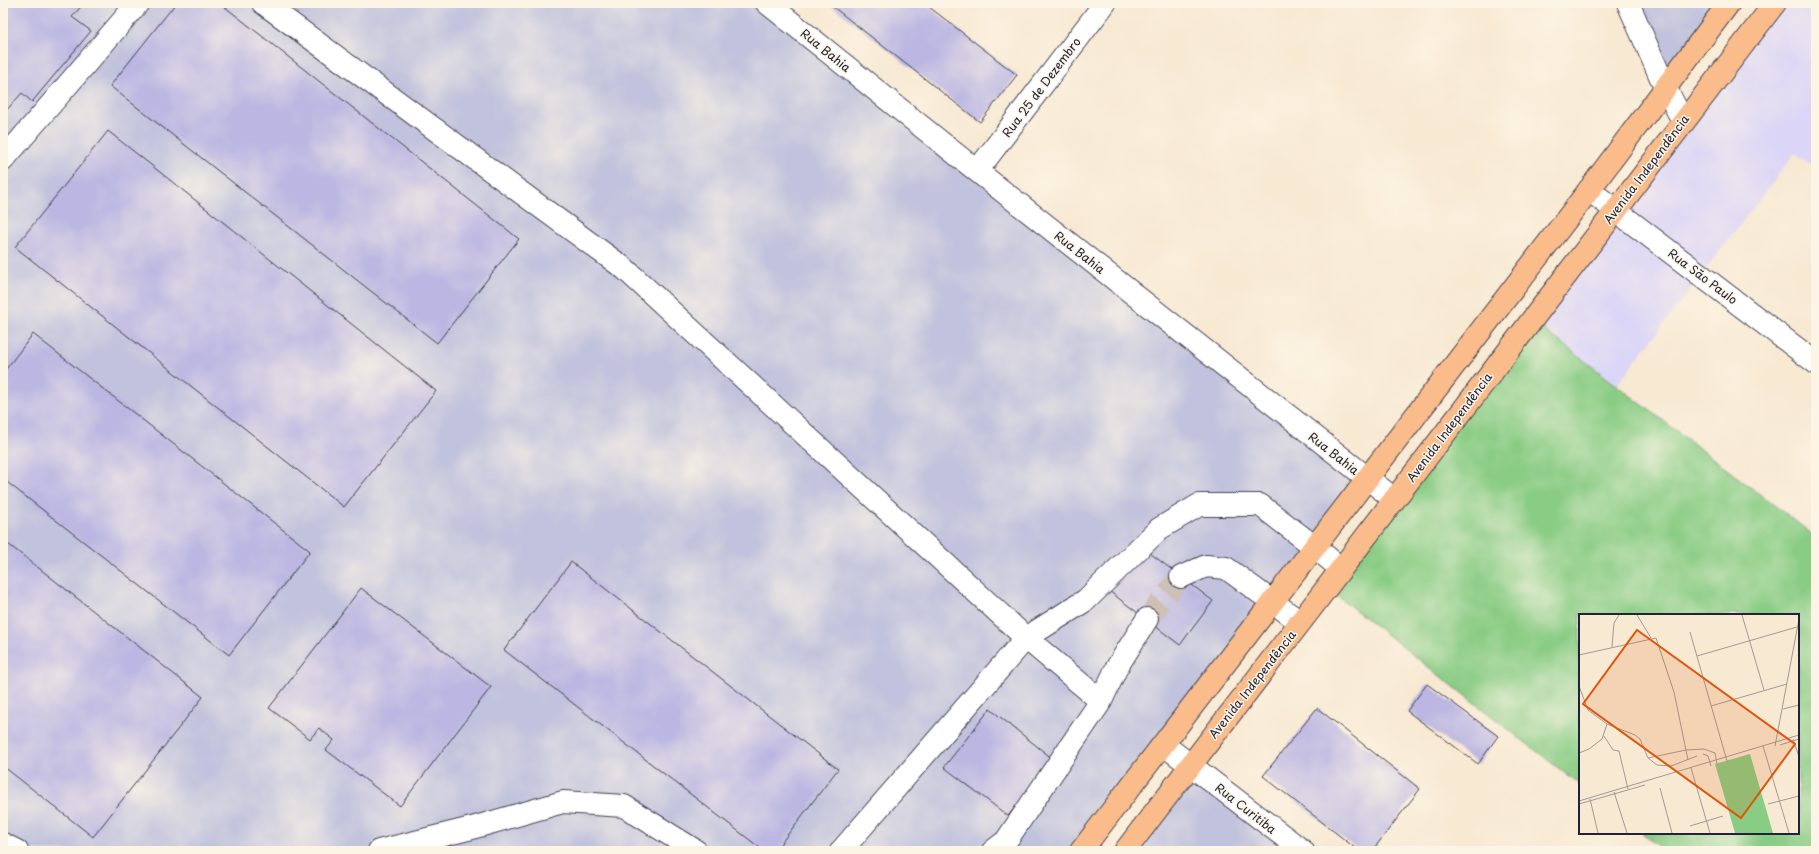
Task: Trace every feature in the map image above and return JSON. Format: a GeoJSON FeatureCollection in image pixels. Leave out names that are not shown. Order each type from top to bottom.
{"type":"FeatureCollection","features":[{"type":"Feature","properties":{"kind":"main road"},"geometry":{"type":"LineString","coordinates":[[1081,851],[1589,190],[1729,3]]}},
{"type":"Feature","properties":{"kind":"main road","name":"Avenida Independência"},"geometry":{"type":"LineString","coordinates":[[1125,851],[1190,764],[1775,3]]}},
{"type":"Feature","properties":{"kind":"street"},"geometry":{"type":"LineString","coordinates":[[3,160],[138,3]]}},
{"type":"Feature","properties":{"kind":"street"},"geometry":{"type":"LineString","coordinates":[[263,3],[625,269],[1026,638],[1101,701]]}},
{"type":"Feature","properties":{"kind":"street","name":"Rua Bahia"},"geometry":{"type":"LineString","coordinates":[[767,3],[977,171],[1394,499]]}},
{"type":"Feature","properties":{"kind":"street","name":"Rua 25 de Dezembro"},"geometry":{"type":"LineString","coordinates":[[977,171],[1105,3]]}},
{"type":"Feature","properties":{"kind":"street"},"geometry":{"type":"LineString","coordinates":[[1628,3],[1665,87],[1683,121]]}},
{"type":"Feature","properties":{"kind":"street","name":"Rua São Paulo"},"geometry":{"type":"LineString","coordinates":[[1589,190],[1816,363]]}},
{"type":"Feature","properties":{"kind":"street"},"geometry":{"type":"LineString","coordinates":[[841,851],[1026,638],[1086,600],[1159,529],[1199,505],[1260,505],[1341,569]]}},
{"type":"Feature","properties":{"kind":"street"},"geometry":{"type":"LineString","coordinates":[[1181,577],[1206,566],[1226,568],[1300,622]]}},
{"type":"Feature","properties":{"kind":"street"},"geometry":{"type":"LineString","coordinates":[[993,851],[1006,841],[1101,701],[1117,667],[1147,620]]}},
{"type":"Feature","properties":{"kind":"street","name":"Rua Curitiba"},"geometry":{"type":"LineString","coordinates":[[1164,744],[1303,851]]}},
{"type":"Feature","properties":{"kind":"street"},"geometry":{"type":"LineString","coordinates":[[379,851],[472,828],[563,802],[624,806],[696,851]]}},
{"type":"Feature","properties":{"kind":"street"},"geometry":{"type":"LineString","coordinates":[[3,844],[17,851]]}},
{"type":"Feature","properties":{"kind":"shaded area"},"geometry":{"type":"Polygon","coordinates":[[[3,3],[767,3],[1367,478],[1082,851],[3,851],[3,3]]]}},
{"type":"Feature","properties":{"kind":"shaded area"},"geometry":{"type":"Polygon","coordinates":[[[1628,3],[1729,3],[1665,87],[1628,3]]]}},
{"type":"Feature","properties":{"kind":"shaded area"},"geometry":{"type":"Polygon","coordinates":[[[1775,3],[1816,3],[1816,168],[1795,153],[1617,385],[1531,320],[1775,3]]]}},
{"type":"Feature","properties":{"kind":"shaded area"},"geometry":{"type":"Polygon","coordinates":[[[1190,764],[1303,851],[1125,851],[1190,764]]]}},
{"type":"Feature","properties":{"kind":"green space"},"geometry":{"type":"Polygon","coordinates":[[[1531,320],[1816,537],[1816,851],[1665,851],[1643,834],[1799,834],[1799,614],[1579,614],[1579,784],[1327,588],[1531,320]]]}},
{"type":"Feature","properties":{"kind":"building"},"geometry":{"type":"Polygon","coordinates":[[[3,3],[84,3],[72,17],[91,31],[32,102],[22,93],[3,114],[3,3]]]}},
{"type":"Feature","properties":{"kind":"building"},"geometry":{"type":"Polygon","coordinates":[[[176,3],[220,3],[519,239],[437,343],[110,86],[176,3]]]}},
{"type":"Feature","properties":{"kind":"building"},"geometry":{"type":"Polygon","coordinates":[[[828,3],[924,3],[1017,75],[980,122],[828,3]]]}},
{"type":"Feature","properties":{"kind":"building"},"geometry":{"type":"Polygon","coordinates":[[[108,131],[436,391],[344,507],[15,247],[108,131]]]}},
{"type":"Feature","properties":{"kind":"building"},"geometry":{"type":"Polygon","coordinates":[[[33,334],[310,551],[229,655],[3,479],[3,373],[33,334]]]}},
{"type":"Feature","properties":{"kind":"building"},"geometry":{"type":"Polygon","coordinates":[[[3,540],[203,697],[93,837],[3,766],[3,540]]]}},
{"type":"Feature","properties":{"kind":"building"},"geometry":{"type":"Polygon","coordinates":[[[1142,547],[1213,601],[1180,645],[1109,591],[1142,547]]]}},
{"type":"Feature","properties":{"kind":"building"},"geometry":{"type":"Polygon","coordinates":[[[571,562],[838,769],[775,851],[764,851],[504,650],[571,562]]]}},
{"type":"Feature","properties":{"kind":"building"},"geometry":{"type":"Polygon","coordinates":[[[361,588],[491,687],[400,806],[326,750],[334,740],[319,728],[310,739],[269,708],[361,588]]]}},
{"type":"Feature","properties":{"kind":"building"},"geometry":{"type":"Polygon","coordinates":[[[1427,684],[1498,736],[1478,764],[1407,711],[1427,684]]]}},
{"type":"Feature","properties":{"kind":"building"},"geometry":{"type":"Polygon","coordinates":[[[1317,708],[1420,789],[1372,851],[1359,851],[1263,776],[1317,708]]]}},
{"type":"Feature","properties":{"kind":"building"},"geometry":{"type":"Polygon","coordinates":[[[990,709],[1053,759],[1008,816],[944,767],[990,709]]]}},
{"type":"Feature","properties":{"kind":"tunnel"},"geometry":{"type":"LineString","coordinates":[[1147,619],[1181,577]]}}]}
